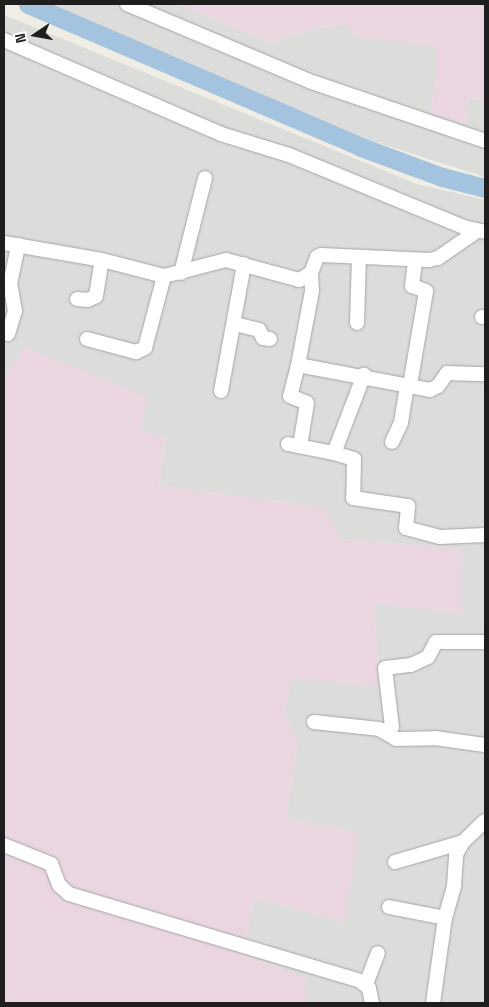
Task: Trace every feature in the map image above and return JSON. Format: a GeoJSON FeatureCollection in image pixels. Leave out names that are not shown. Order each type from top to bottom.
{"type":"FeatureCollection","features":[{"type":"Feature","properties":{"kind":"street"},"geometry":{"type":"LineString","coordinates":[[127,4],[309,81],[485,141]]}},
{"type":"Feature","properties":{"kind":"street"},"geometry":{"type":"LineString","coordinates":[[4,40],[221,134],[305,161],[481,232]]}},
{"type":"Feature","properties":{"kind":"street"},"geometry":{"type":"LineString","coordinates":[[181,273],[205,178]]}},
{"type":"Feature","properties":{"kind":"street"},"geometry":{"type":"LineString","coordinates":[[481,232],[438,258],[415,260],[321,254],[317,257],[311,273],[312,290],[298,365],[290,396],[307,403],[294,445],[354,459],[353,498],[408,506],[406,528],[440,537],[485,535]]}},
{"type":"Feature","properties":{"kind":"street"},"geometry":{"type":"LineString","coordinates":[[8,334],[15,311],[10,284],[11,244],[102,260],[164,276],[181,273],[218,261],[244,264],[289,279],[299,280],[311,273]]}},
{"type":"Feature","properties":{"kind":"street"},"geometry":{"type":"LineString","coordinates":[[357,323],[359,257]]}},
{"type":"Feature","properties":{"kind":"street"},"geometry":{"type":"LineString","coordinates":[[77,299],[88,300],[96,296],[102,260]]}},
{"type":"Feature","properties":{"kind":"street"},"geometry":{"type":"LineString","coordinates":[[392,442],[402,423],[426,291],[412,286],[415,260]]}},
{"type":"Feature","properties":{"kind":"street"},"geometry":{"type":"LineString","coordinates":[[221,390],[235,324],[244,264]]}},
{"type":"Feature","properties":{"kind":"street"},"geometry":{"type":"LineString","coordinates":[[87,339],[136,352],[144,348],[164,276]]}},
{"type":"Feature","properties":{"kind":"street"},"geometry":{"type":"LineString","coordinates":[[235,324],[259,330],[263,338],[270,339]]}},
{"type":"Feature","properties":{"kind":"street"},"geometry":{"type":"LineString","coordinates":[[298,365],[364,375],[430,390],[438,386],[447,373],[485,374]]}},
{"type":"Feature","properties":{"kind":"street"},"geometry":{"type":"LineString","coordinates":[[334,453],[364,375]]}},
{"type":"Feature","properties":{"kind":"street"},"geometry":{"type":"LineString","coordinates":[[384,731],[392,727],[385,668],[411,665],[428,657],[436,642],[485,642]]}},
{"type":"Feature","properties":{"kind":"street"},"geometry":{"type":"LineString","coordinates":[[314,722],[384,731],[396,739],[435,738],[485,745]]}},
{"type":"Feature","properties":{"kind":"street"},"geometry":{"type":"LineString","coordinates":[[433,1003],[445,918],[454,886],[456,854],[463,842],[485,821]]}},
{"type":"Feature","properties":{"kind":"street"},"geometry":{"type":"LineString","coordinates":[[395,862],[463,842]]}},
{"type":"Feature","properties":{"kind":"street"},"geometry":{"type":"LineString","coordinates":[[4,845],[51,864],[59,885],[69,894],[366,984]]}},
{"type":"Feature","properties":{"kind":"street"},"geometry":{"type":"LineString","coordinates":[[389,907],[445,918]]}},
{"type":"Feature","properties":{"kind":"street"},"geometry":{"type":"LineString","coordinates":[[371,1003],[366,984],[378,953]]}},
{"type":"Feature","properties":{"kind":"shaded area"},"geometry":{"type":"Polygon","coordinates":[[[43,4],[178,4],[271,42],[314,28],[346,24],[356,37],[402,39],[436,46],[436,83],[430,113],[466,123],[468,97],[485,101],[485,177],[369,140],[43,4]]]}},
{"type":"Feature","properties":{"kind":"shaded area"},"geometry":{"type":"Polygon","coordinates":[[[178,4],[485,4],[485,101],[468,97],[466,124],[430,114],[436,83],[436,46],[356,37],[346,24],[314,28],[271,42],[178,4]]]}},
{"type":"Feature","properties":{"kind":"shaded area"},"geometry":{"type":"Polygon","coordinates":[[[4,15],[417,184],[485,200],[485,1003],[305,1003],[305,978],[243,955],[254,898],[345,922],[358,833],[286,819],[298,743],[284,713],[292,677],[379,686],[374,603],[463,549],[341,539],[322,507],[159,486],[166,437],[140,431],[23,347],[4,380],[4,15]]]}},
{"type":"Feature","properties":{"kind":"shaded area"},"geometry":{"type":"Polygon","coordinates":[[[23,347],[147,397],[140,431],[166,437],[159,486],[322,507],[341,539],[463,549],[461,614],[374,603],[379,686],[292,678],[284,713],[298,742],[286,819],[359,833],[345,922],[254,898],[243,955],[305,978],[305,1003],[4,1003],[4,380],[23,347]]]}},
{"type":"Feature","properties":{"kind":"waterway"},"geometry":{"type":"LineString","coordinates":[[28,4],[361,147],[442,177],[485,188]]}}]}
